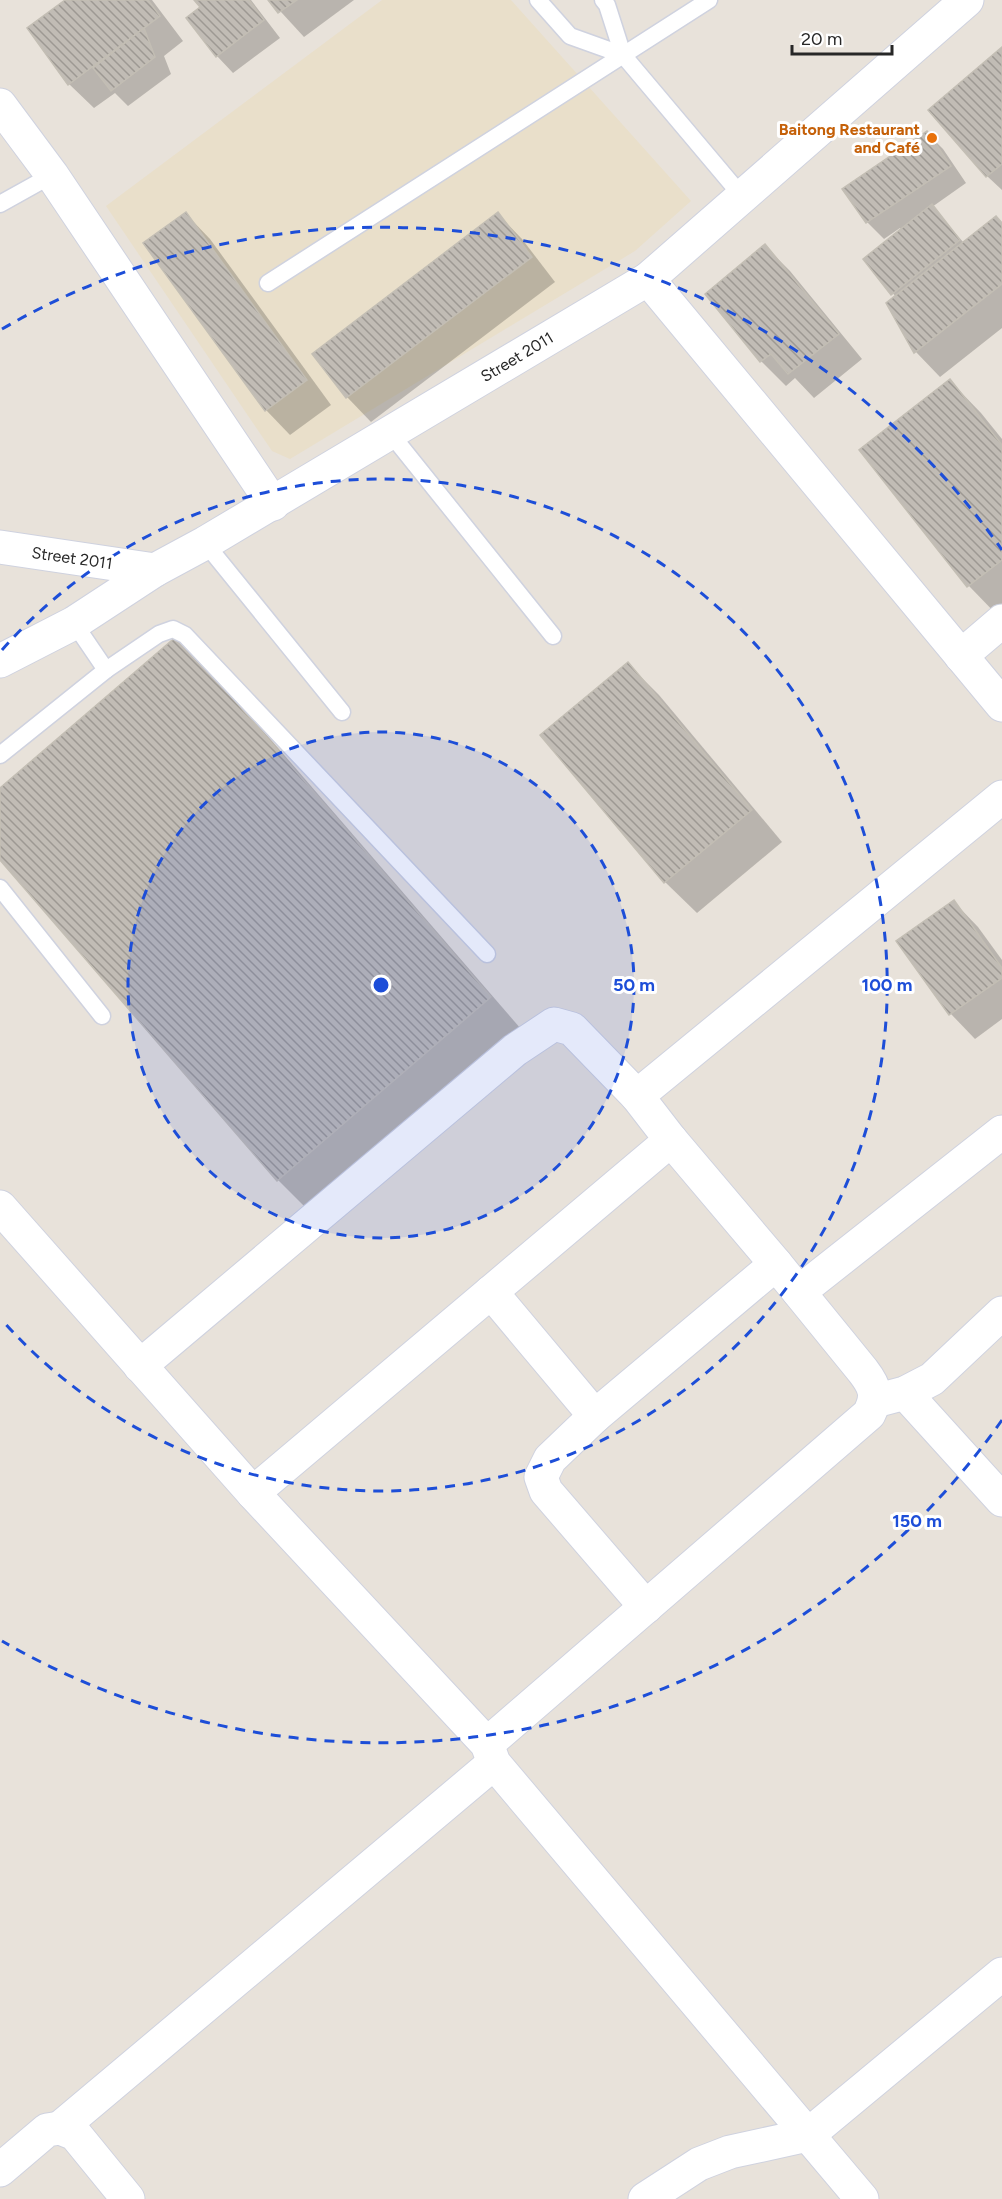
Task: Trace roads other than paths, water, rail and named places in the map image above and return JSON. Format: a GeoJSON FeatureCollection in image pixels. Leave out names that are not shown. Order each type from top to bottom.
{"type":"FeatureCollection","features":[{"type":"Feature","properties":{"kind":"street","name":"Street 2011"},"geometry":{"type":"LineString","coordinates":[[0,547],[155,570],[205,543],[648,279],[741,195],[967,0]]}},
{"type":"Feature","properties":{"kind":"street"},"geometry":{"type":"LineString","coordinates":[[0,105],[52,175],[273,504]]}},
{"type":"Feature","properties":{"kind":"street"},"geometry":{"type":"LineString","coordinates":[[648,279],[1002,705]]}},
{"type":"Feature","properties":{"kind":"street"},"geometry":{"type":"LineString","coordinates":[[0,661],[74,624],[155,570]]}},
{"type":"Feature","properties":{"kind":"street"},"geometry":{"type":"LineString","coordinates":[[961,656],[1002,621]]}},
{"type":"Feature","properties":{"kind":"street"},"geometry":{"type":"LineString","coordinates":[[637,1096],[1002,797]]}},
{"type":"Feature","properties":{"kind":"street"},"geometry":{"type":"LineString","coordinates":[[140,1366],[514,1050],[554,1024],[572,1029],[637,1096],[875,1386],[890,1397],[1002,1500]]}},
{"type":"Feature","properties":{"kind":"street"},"geometry":{"type":"LineString","coordinates":[[799,1292],[1002,1132]]}},
{"type":"Feature","properties":{"kind":"street"},"geometry":{"type":"LineString","coordinates":[[253,1493],[671,1140]]}},
{"type":"Feature","properties":{"kind":"street"},"geometry":{"type":"LineString","coordinates":[[0,1207],[253,1493],[491,1754],[862,2199]]}},
{"type":"Feature","properties":{"kind":"street"},"geometry":{"type":"LineString","coordinates":[[646,1606],[546,1491],[542,1477],[550,1459],[595,1416],[776,1263]]}},
{"type":"Feature","properties":{"kind":"street"},"geometry":{"type":"LineString","coordinates":[[491,1292],[595,1416]]}},
{"type":"Feature","properties":{"kind":"street"},"geometry":{"type":"LineString","coordinates":[[60,2128],[491,1754],[646,1606],[868,1414],[890,1397],[932,1379],[1002,1313]]}},
{"type":"Feature","properties":{"kind":"street"},"geometry":{"type":"LineString","coordinates":[[645,2199],[699,2164],[730,2152],[808,2135],[1002,1974]]}},
{"type":"Feature","properties":{"kind":"street"},"geometry":{"type":"LineString","coordinates":[[0,2170],[47,2130],[60,2128],[75,2134],[128,2199]]}},
{"type":"Feature","properties":{"kind":"lane"},"geometry":{"type":"LineString","coordinates":[[538,0],[570,36],[623,55]]}},
{"type":"Feature","properties":{"kind":"lane"},"geometry":{"type":"LineString","coordinates":[[603,0],[607,4],[623,55],[741,195]]}},
{"type":"Feature","properties":{"kind":"lane"},"geometry":{"type":"LineString","coordinates":[[268,284],[709,0]]}},
{"type":"Feature","properties":{"kind":"lane"},"geometry":{"type":"LineString","coordinates":[[0,204],[52,175]]}},
{"type":"Feature","properties":{"kind":"lane"},"geometry":{"type":"LineString","coordinates":[[390,433],[554,636]]}},
{"type":"Feature","properties":{"kind":"lane"},"geometry":{"type":"LineString","coordinates":[[205,543],[342,712]]}},
{"type":"Feature","properties":{"kind":"lane"},"geometry":{"type":"LineString","coordinates":[[74,624],[106,670]]}},
{"type":"Feature","properties":{"kind":"lane"},"geometry":{"type":"LineString","coordinates":[[0,755],[106,670],[159,634],[173,629],[185,635],[487,954]]}},
{"type":"Feature","properties":{"kind":"lane"},"geometry":{"type":"LineString","coordinates":[[0,888],[102,1016]]}},
{"type":"Feature","properties":{"kind":"place","name":"Baitong Restaurant and Café"},"geometry":{"type":"Point","coordinates":[932,138]}}]}
